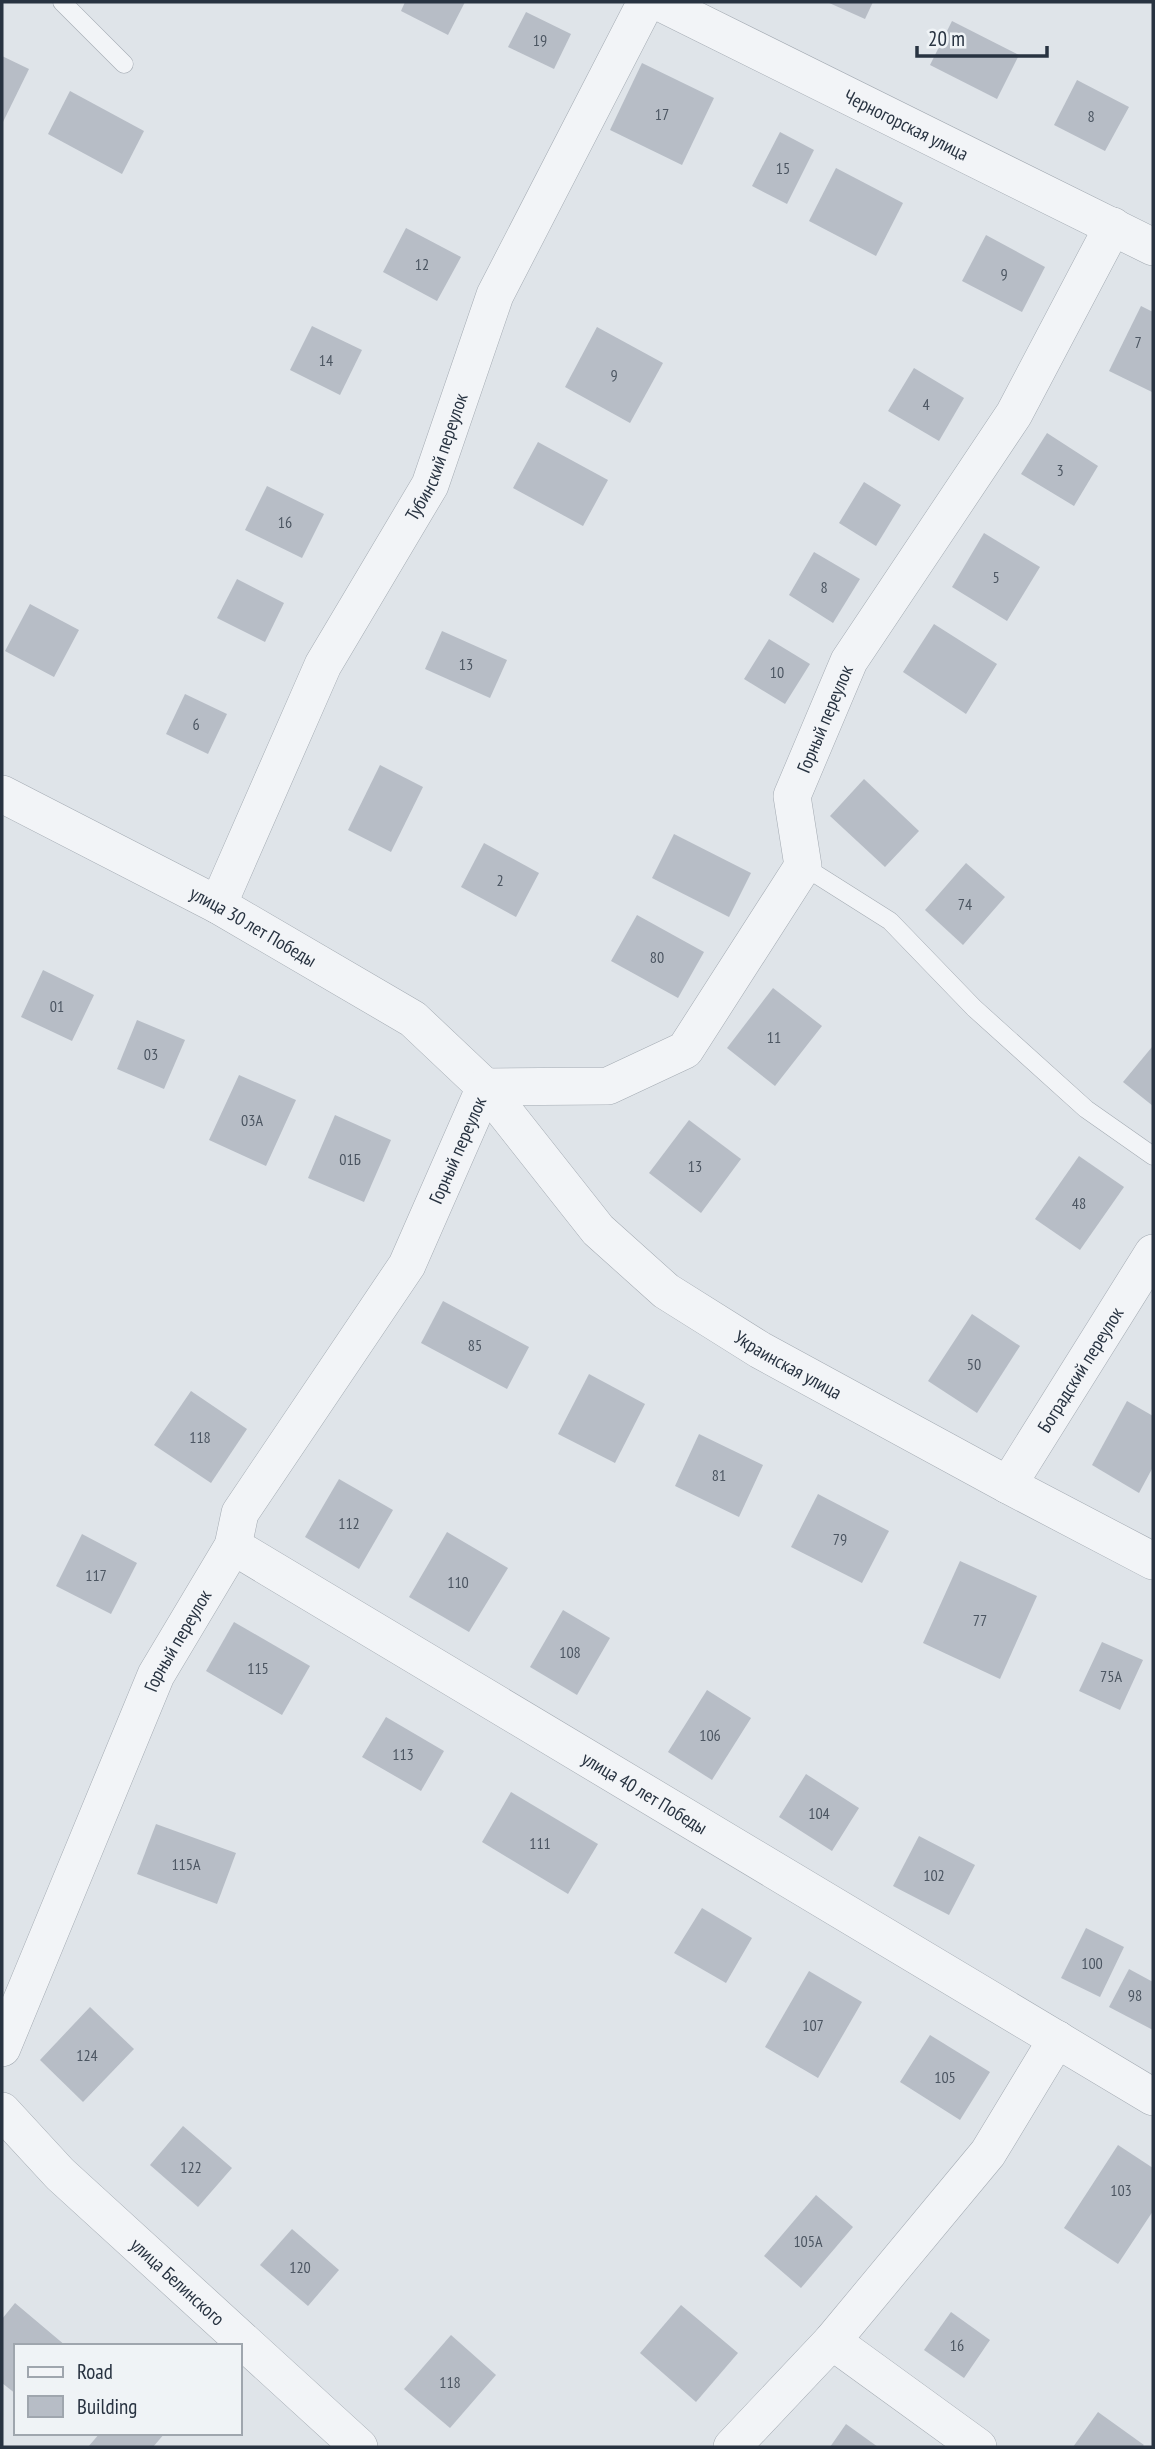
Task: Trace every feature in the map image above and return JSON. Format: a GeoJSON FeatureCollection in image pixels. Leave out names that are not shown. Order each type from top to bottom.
{"type":"FeatureCollection","features":[{"type":"Feature","properties":{"kind":"street","name":"Тубинский переулок"},"geometry":{"type":"LineString","coordinates":[[218,905],[323,666],[430,485],[495,295],[646,2]]}},
{"type":"Feature","properties":{"kind":"street","name":"Черногорская улица"},"geometry":{"type":"LineString","coordinates":[[659,2],[1153,247]]}},
{"type":"Feature","properties":{"kind":"street","name":"Горный переулок"},"geometry":{"type":"LineString","coordinates":[[2,2048],[156,1675],[233,1546],[240,1513],[407,1265],[485,1087],[608,1086],[685,1050],[803,866],[792,796],[849,661],[1014,414],[1113,226]]}},
{"type":"Feature","properties":{"kind":"street","name":"улица 30 лет Победы"},"geometry":{"type":"LineString","coordinates":[[2,794],[218,905],[413,1019],[485,1087]]}},
{"type":"Feature","properties":{"kind":"street","name":"Украинская улица"},"geometry":{"type":"LineString","coordinates":[[485,1087],[598,1230],[666,1291],[760,1350],[1008,1485],[1153,1560]]}},
{"type":"Feature","properties":{"kind":"street","name":"Боградский переулок"},"geometry":{"type":"LineString","coordinates":[[1008,1485],[1153,1253]]}},
{"type":"Feature","properties":{"kind":"street","name":"улица 40 лет Победы"},"geometry":{"type":"LineString","coordinates":[[233,1546],[1153,2096]]}},
{"type":"Feature","properties":{"kind":"street"},"geometry":{"type":"LineString","coordinates":[[732,2447],[832,2341],[988,2152],[1057,2039]]}},
{"type":"Feature","properties":{"kind":"street","name":"улица Белинского"},"geometry":{"type":"LineString","coordinates":[[2,2111],[60,2174],[359,2447]]}},
{"type":"Feature","properties":{"kind":"street"},"geometry":{"type":"LineString","coordinates":[[832,2341],[978,2447]]}},
{"type":"Feature","properties":{"kind":"lane"},"geometry":{"type":"LineString","coordinates":[[62,2],[124,64]]}},
{"type":"Feature","properties":{"kind":"lane"},"geometry":{"type":"LineString","coordinates":[[803,866],[890,921],[974,1008],[1086,1109],[1153,1156]]}},
{"type":"Feature","properties":{"kind":"building"},"geometry":{"type":"Polygon","coordinates":[[[405,2],[465,2],[448,35],[401,11],[405,2]]]}},
{"type":"Feature","properties":{"kind":"building"},"geometry":{"type":"Polygon","coordinates":[[[827,2],[873,2],[865,19],[827,2]]]}},
{"type":"Feature","properties":{"kind":"building"},"geometry":{"type":"Polygon","coordinates":[[[526,12],[571,34],[554,69],[508,47],[526,12]]]}},
{"type":"Feature","properties":{"kind":"building"},"geometry":{"type":"Polygon","coordinates":[[[952,21],[1019,55],[997,99],[930,65],[952,21]]]}},
{"type":"Feature","properties":{"kind":"building"},"geometry":{"type":"Polygon","coordinates":[[[2,56],[29,69],[2,124],[2,56]]]}},
{"type":"Feature","properties":{"kind":"building"},"geometry":{"type":"Polygon","coordinates":[[[642,63],[714,98],[682,165],[610,130],[642,63]]]}},
{"type":"Feature","properties":{"kind":"building"},"geometry":{"type":"Polygon","coordinates":[[[1077,80],[1129,107],[1105,151],[1054,125],[1077,80]]]}},
{"type":"Feature","properties":{"kind":"building"},"geometry":{"type":"Polygon","coordinates":[[[70,91],[144,131],[122,174],[48,134],[70,91]]]}},
{"type":"Feature","properties":{"kind":"building"},"geometry":{"type":"Polygon","coordinates":[[[780,132],[814,150],[787,204],[752,186],[780,132]]]}},
{"type":"Feature","properties":{"kind":"building"},"geometry":{"type":"Polygon","coordinates":[[[836,168],[903,203],[876,256],[809,221],[836,168]]]}},
{"type":"Feature","properties":{"kind":"building"},"geometry":{"type":"Polygon","coordinates":[[[406,228],[461,257],[437,301],[383,272],[406,228]]]}},
{"type":"Feature","properties":{"kind":"building"},"geometry":{"type":"Polygon","coordinates":[[[986,235],[1045,267],[1022,312],[962,281],[986,235]]]}},
{"type":"Feature","properties":{"kind":"building"},"geometry":{"type":"Polygon","coordinates":[[[1141,306],[1153,312],[1152,392],[1109,371],[1141,306]]]}},
{"type":"Feature","properties":{"kind":"building"},"geometry":{"type":"Polygon","coordinates":[[[312,326],[362,350],[340,395],[290,370],[312,326]]]}},
{"type":"Feature","properties":{"kind":"building"},"geometry":{"type":"Polygon","coordinates":[[[597,327],[663,363],[630,423],[565,387],[597,327]]]}},
{"type":"Feature","properties":{"kind":"building"},"geometry":{"type":"Polygon","coordinates":[[[914,368],[964,398],[939,441],[888,411],[914,368]]]}},
{"type":"Feature","properties":{"kind":"building"},"geometry":{"type":"Polygon","coordinates":[[[1047,433],[1098,466],[1074,506],[1021,474],[1047,433]]]}},
{"type":"Feature","properties":{"kind":"building"},"geometry":{"type":"Polygon","coordinates":[[[538,442],[608,480],[583,526],[513,488],[538,442]]]}},
{"type":"Feature","properties":{"kind":"building"},"geometry":{"type":"Polygon","coordinates":[[[864,482],[901,505],[876,546],[839,523],[864,482]]]}},
{"type":"Feature","properties":{"kind":"building"},"geometry":{"type":"Polygon","coordinates":[[[267,486],[324,514],[302,558],[245,530],[267,486]]]}},
{"type":"Feature","properties":{"kind":"building"},"geometry":{"type":"Polygon","coordinates":[[[984,533],[1040,567],[1007,621],[952,587],[984,533]]]}},
{"type":"Feature","properties":{"kind":"building"},"geometry":{"type":"Polygon","coordinates":[[[814,552],[860,579],[833,623],[789,595],[814,552]]]}},
{"type":"Feature","properties":{"kind":"building"},"geometry":{"type":"Polygon","coordinates":[[[237,579],[284,603],[265,642],[217,618],[237,579]]]}},
{"type":"Feature","properties":{"kind":"building"},"geometry":{"type":"Polygon","coordinates":[[[30,604],[79,630],[54,677],[5,651],[30,604]]]}},
{"type":"Feature","properties":{"kind":"building"},"geometry":{"type":"Polygon","coordinates":[[[934,624],[997,664],[966,714],[903,672],[934,624]]]}},
{"type":"Feature","properties":{"kind":"building"},"geometry":{"type":"Polygon","coordinates":[[[442,631],[507,660],[490,698],[425,669],[442,631]]]}},
{"type":"Feature","properties":{"kind":"building"},"geometry":{"type":"Polygon","coordinates":[[[769,639],[810,664],[785,704],[744,679],[769,639]]]}},
{"type":"Feature","properties":{"kind":"building"},"geometry":{"type":"Polygon","coordinates":[[[185,694],[227,714],[208,754],[166,734],[185,694]]]}},
{"type":"Feature","properties":{"kind":"building"},"geometry":{"type":"Polygon","coordinates":[[[380,765],[423,787],[391,852],[348,830],[380,765]]]}},
{"type":"Feature","properties":{"kind":"building"},"geometry":{"type":"Polygon","coordinates":[[[864,779],[919,831],[885,867],[830,816],[864,779]]]}},
{"type":"Feature","properties":{"kind":"building"},"geometry":{"type":"Polygon","coordinates":[[[674,834],[751,873],[729,917],[652,878],[674,834]]]}},
{"type":"Feature","properties":{"kind":"building"},"geometry":{"type":"Polygon","coordinates":[[[484,843],[539,873],[516,917],[461,887],[484,843]]]}},
{"type":"Feature","properties":{"kind":"building"},"geometry":{"type":"Polygon","coordinates":[[[966,863],[1005,897],[963,945],[925,910],[966,863]]]}},
{"type":"Feature","properties":{"kind":"building"},"geometry":{"type":"Polygon","coordinates":[[[637,915],[704,952],[678,998],[611,961],[637,915]]]}},
{"type":"Feature","properties":{"kind":"building"},"geometry":{"type":"Polygon","coordinates":[[[43,970],[94,995],[72,1041],[21,1017],[43,970]]]}},
{"type":"Feature","properties":{"kind":"building"},"geometry":{"type":"Polygon","coordinates":[[[773,988],[822,1026],[775,1086],[727,1048],[773,988]]]}},
{"type":"Feature","properties":{"kind":"building"},"geometry":{"type":"Polygon","coordinates":[[[137,1020],[185,1040],[164,1089],[117,1069],[137,1020]]]}},
{"type":"Feature","properties":{"kind":"building"},"geometry":{"type":"Polygon","coordinates":[[[1153,1048],[1153,1106],[1123,1082],[1153,1048]]]}},
{"type":"Feature","properties":{"kind":"building"},"geometry":{"type":"Polygon","coordinates":[[[239,1075],[296,1100],[266,1166],[209,1140],[239,1075]]]}},
{"type":"Feature","properties":{"kind":"building"},"geometry":{"type":"Polygon","coordinates":[[[335,1115],[391,1140],[364,1202],[308,1178],[335,1115]]]}},
{"type":"Feature","properties":{"kind":"building"},"geometry":{"type":"Polygon","coordinates":[[[689,1120],[741,1159],[701,1213],[649,1173],[689,1120]]]}},
{"type":"Feature","properties":{"kind":"building"},"geometry":{"type":"Polygon","coordinates":[[[1079,1156],[1124,1187],[1080,1250],[1035,1219],[1079,1156]]]}},
{"type":"Feature","properties":{"kind":"building"},"geometry":{"type":"Polygon","coordinates":[[[443,1301],[529,1347],[507,1389],[421,1343],[443,1301]]]}},
{"type":"Feature","properties":{"kind":"building"},"geometry":{"type":"Polygon","coordinates":[[[972,1314],[1020,1346],[977,1413],[928,1381],[972,1314]]]}},
{"type":"Feature","properties":{"kind":"building"},"geometry":{"type":"Polygon","coordinates":[[[589,1374],[645,1404],[615,1463],[558,1434],[589,1374]]]}},
{"type":"Feature","properties":{"kind":"building"},"geometry":{"type":"Polygon","coordinates":[[[191,1391],[247,1429],[211,1483],[154,1445],[191,1391]]]}},
{"type":"Feature","properties":{"kind":"building"},"geometry":{"type":"Polygon","coordinates":[[[1127,1401],[1153,1416],[1153,1467],[1139,1493],[1092,1465],[1127,1401]]]}},
{"type":"Feature","properties":{"kind":"building"},"geometry":{"type":"Polygon","coordinates":[[[699,1434],[763,1465],[739,1517],[675,1486],[699,1434]]]}},
{"type":"Feature","properties":{"kind":"building"},"geometry":{"type":"Polygon","coordinates":[[[339,1479],[393,1510],[359,1569],[305,1537],[339,1479]]]}},
{"type":"Feature","properties":{"kind":"building"},"geometry":{"type":"Polygon","coordinates":[[[818,1494],[889,1531],[862,1583],[791,1547],[818,1494]]]}},
{"type":"Feature","properties":{"kind":"building"},"geometry":{"type":"Polygon","coordinates":[[[447,1532],[508,1568],[469,1632],[409,1597],[447,1532]]]}},
{"type":"Feature","properties":{"kind":"building"},"geometry":{"type":"Polygon","coordinates":[[[82,1534],[137,1563],[111,1614],[56,1586],[82,1534]]]}},
{"type":"Feature","properties":{"kind":"building"},"geometry":{"type":"Polygon","coordinates":[[[960,1561],[1037,1596],[1000,1679],[923,1643],[960,1561]]]}},
{"type":"Feature","properties":{"kind":"building"},"geometry":{"type":"Polygon","coordinates":[[[563,1610],[610,1638],[577,1695],[530,1667],[563,1610]]]}},
{"type":"Feature","properties":{"kind":"building"},"geometry":{"type":"Polygon","coordinates":[[[234,1622],[310,1666],[282,1715],[206,1671],[234,1622]]]}},
{"type":"Feature","properties":{"kind":"building"},"geometry":{"type":"Polygon","coordinates":[[[1102,1642],[1143,1660],[1120,1710],[1079,1691],[1102,1642]]]}},
{"type":"Feature","properties":{"kind":"building"},"geometry":{"type":"Polygon","coordinates":[[[707,1690],[751,1718],[712,1780],[668,1752],[707,1690]]]}},
{"type":"Feature","properties":{"kind":"building"},"geometry":{"type":"Polygon","coordinates":[[[386,1717],[444,1751],[421,1791],[362,1757],[386,1717]]]}},
{"type":"Feature","properties":{"kind":"building"},"geometry":{"type":"Polygon","coordinates":[[[806,1774],[859,1808],[832,1851],[779,1817],[806,1774]]]}},
{"type":"Feature","properties":{"kind":"building"},"geometry":{"type":"Polygon","coordinates":[[[511,1792],[598,1844],[568,1894],[482,1842],[511,1792]]]}},
{"type":"Feature","properties":{"kind":"building"},"geometry":{"type":"Polygon","coordinates":[[[156,1824],[236,1853],[217,1904],[137,1874],[156,1824]]]}},
{"type":"Feature","properties":{"kind":"building"},"geometry":{"type":"Polygon","coordinates":[[[919,1836],[975,1865],[949,1915],[893,1886],[919,1836]]]}},
{"type":"Feature","properties":{"kind":"building"},"geometry":{"type":"Polygon","coordinates":[[[702,1908],[752,1938],[726,1983],[674,1953],[702,1908]]]}},
{"type":"Feature","properties":{"kind":"building"},"geometry":{"type":"Polygon","coordinates":[[[1086,1928],[1124,1947],[1100,1997],[1061,1978],[1086,1928]]]}},
{"type":"Feature","properties":{"kind":"building"},"geometry":{"type":"Polygon","coordinates":[[[1129,1969],[1153,1982],[1153,2030],[1109,2007],[1129,1969]]]}},
{"type":"Feature","properties":{"kind":"building"},"geometry":{"type":"Polygon","coordinates":[[[809,1971],[862,2002],[818,2078],[765,2047],[809,1971]]]}},
{"type":"Feature","properties":{"kind":"building"},"geometry":{"type":"Polygon","coordinates":[[[90,2007],[134,2049],[83,2102],[40,2060],[90,2007]]]}},
{"type":"Feature","properties":{"kind":"building"},"geometry":{"type":"Polygon","coordinates":[[[930,2035],[990,2072],[960,2120],[900,2082],[930,2035]]]}},
{"type":"Feature","properties":{"kind":"building"},"geometry":{"type":"Polygon","coordinates":[[[183,2126],[232,2168],[198,2207],[150,2165],[183,2126]]]}},
{"type":"Feature","properties":{"kind":"building"},"geometry":{"type":"Polygon","coordinates":[[[1118,2145],[1153,2168],[1153,2211],[1118,2264],[1064,2228],[1118,2145]]]}},
{"type":"Feature","properties":{"kind":"building"},"geometry":{"type":"Polygon","coordinates":[[[816,2195],[853,2227],[801,2288],[764,2256],[816,2195]]]}},
{"type":"Feature","properties":{"kind":"building"},"geometry":{"type":"Polygon","coordinates":[[[292,2229],[339,2270],[308,2306],[260,2265],[292,2229]]]}},
{"type":"Feature","properties":{"kind":"building"},"geometry":{"type":"Polygon","coordinates":[[[15,2303],[64,2344],[14,2344],[14,2392],[2,2383],[2,2319],[15,2303]]]}},
{"type":"Feature","properties":{"kind":"building"},"geometry":{"type":"Polygon","coordinates":[[[681,2305],[738,2353],[696,2402],[640,2353],[681,2305]]]}},
{"type":"Feature","properties":{"kind":"building"},"geometry":{"type":"Polygon","coordinates":[[[951,2312],[990,2340],[964,2378],[924,2350],[951,2312]]]}},
{"type":"Feature","properties":{"kind":"building"},"geometry":{"type":"Polygon","coordinates":[[[451,2335],[496,2375],[450,2428],[404,2389],[451,2335]]]}},
{"type":"Feature","properties":{"kind":"building"},"geometry":{"type":"Polygon","coordinates":[[[1098,2412],[1144,2445],[1073,2447],[1098,2412]]]}},
{"type":"Feature","properties":{"kind":"building"},"geometry":{"type":"Polygon","coordinates":[[[846,2424],[878,2447],[830,2447],[846,2424]]]}},
{"type":"Feature","properties":{"kind":"building"},"geometry":{"type":"Polygon","coordinates":[[[98,2435],[163,2435],[153,2447],[88,2447],[98,2435]]]}}]}
